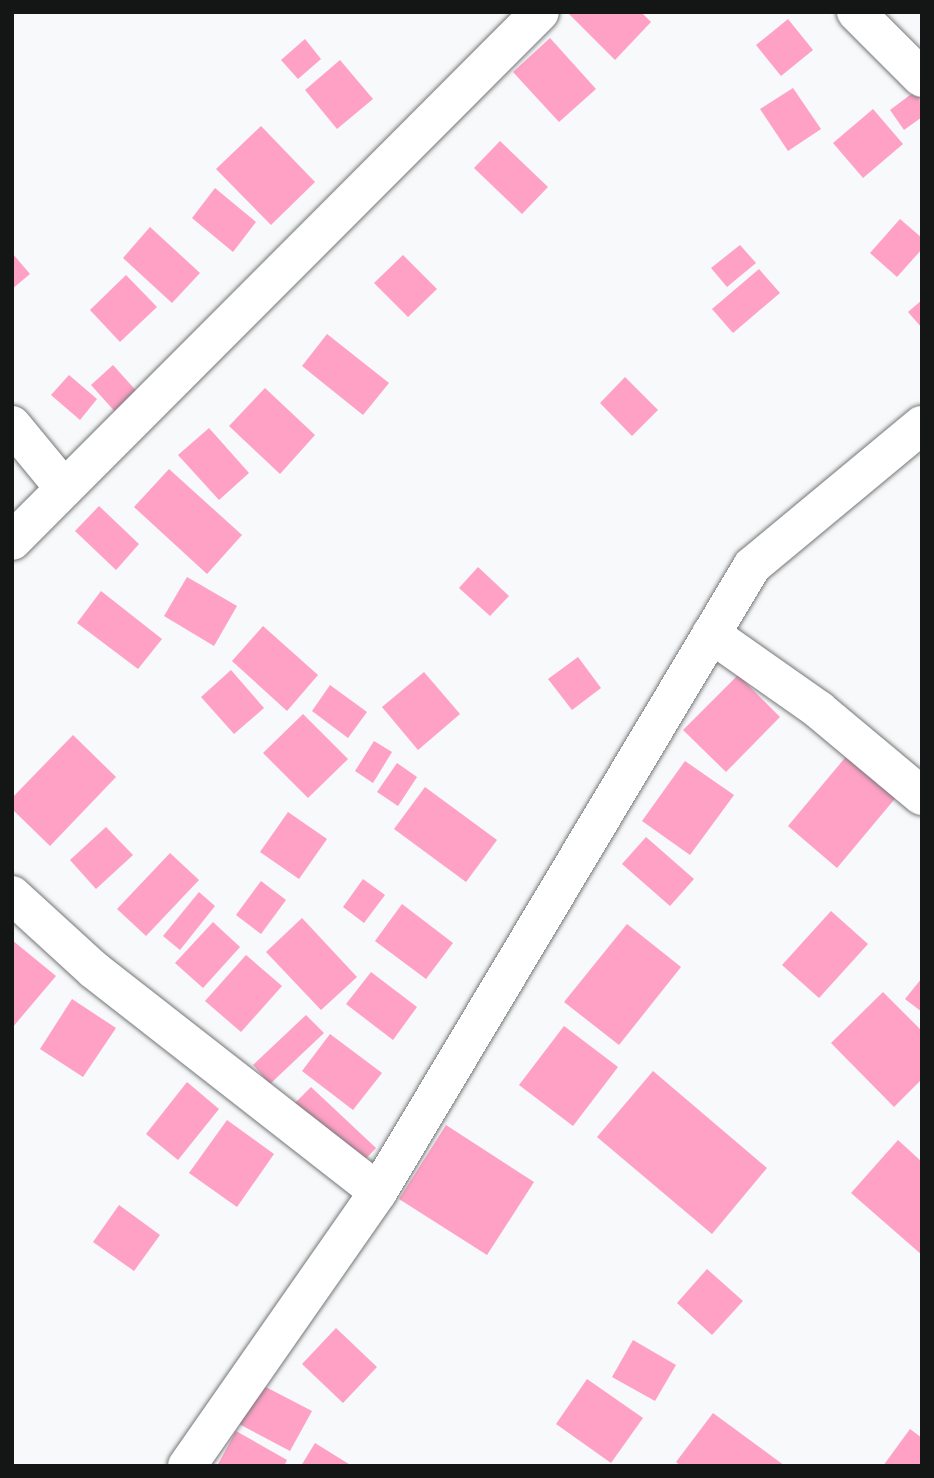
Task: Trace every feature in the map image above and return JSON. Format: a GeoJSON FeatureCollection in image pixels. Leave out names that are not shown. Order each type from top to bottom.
{"type":"FeatureCollection","features":[{"type":"Feature","properties":{"kind":"street"},"geometry":{"type":"LineString","coordinates":[[12,541],[540,12]]}},
{"type":"Feature","properties":{"kind":"street"},"geometry":{"type":"LineString","coordinates":[[856,12],[922,78]]}},
{"type":"Feature","properties":{"kind":"street"},"geometry":{"type":"LineString","coordinates":[[12,425],[64,488]]}},
{"type":"Feature","properties":{"kind":"street"},"geometry":{"type":"LineString","coordinates":[[187,1466],[378,1192],[752,566],[922,425]]}},
{"type":"Feature","properties":{"kind":"street"},"geometry":{"type":"LineString","coordinates":[[711,634],[819,710],[922,796]]}},
{"type":"Feature","properties":{"kind":"street"},"geometry":{"type":"LineString","coordinates":[[12,895],[94,970],[378,1192]]}},
{"type":"Feature","properties":{"kind":"building"},"geometry":{"type":"Polygon","coordinates":[[[567,12],[641,12],[651,22],[615,60],[567,12]]]}},
{"type":"Feature","properties":{"kind":"building"},"geometry":{"type":"Polygon","coordinates":[[[788,19],[813,50],[781,76],[756,45],[788,19]]]}},
{"type":"Feature","properties":{"kind":"building"},"geometry":{"type":"Polygon","coordinates":[[[550,38],[596,89],[559,122],[513,72],[550,38]]]}},
{"type":"Feature","properties":{"kind":"building"},"geometry":{"type":"Polygon","coordinates":[[[305,39],[321,59],[298,79],[281,60],[305,39]]]}},
{"type":"Feature","properties":{"kind":"building"},"geometry":{"type":"Polygon","coordinates":[[[340,60],[373,99],[337,129],[305,90],[340,60]]]}},
{"type":"Feature","properties":{"kind":"building"},"geometry":{"type":"Polygon","coordinates":[[[793,88],[821,129],[788,151],[760,109],[793,88]]]}},
{"type":"Feature","properties":{"kind":"building"},"geometry":{"type":"Polygon","coordinates":[[[918,89],[922,117],[904,130],[890,110],[918,89]]]}},
{"type":"Feature","properties":{"kind":"building"},"geometry":{"type":"Polygon","coordinates":[[[873,109],[903,144],[863,178],[833,143],[873,109]]]}},
{"type":"Feature","properties":{"kind":"building"},"geometry":{"type":"Polygon","coordinates":[[[261,126],[315,182],[271,225],[216,169],[261,126]]]}},
{"type":"Feature","properties":{"kind":"building"},"geometry":{"type":"Polygon","coordinates":[[[500,141],[548,187],[522,214],[474,168],[500,141]]]}},
{"type":"Feature","properties":{"kind":"building"},"geometry":{"type":"Polygon","coordinates":[[[215,188],[256,222],[233,252],[192,218],[215,188]]]}},
{"type":"Feature","properties":{"kind":"building"},"geometry":{"type":"Polygon","coordinates":[[[900,219],[922,238],[922,249],[897,277],[870,253],[900,219]]]}},
{"type":"Feature","properties":{"kind":"building"},"geometry":{"type":"Polygon","coordinates":[[[150,227],[200,273],[172,303],[123,258],[150,227]]]}},
{"type":"Feature","properties":{"kind":"building"},"geometry":{"type":"Polygon","coordinates":[[[740,245],[756,263],[727,287],[711,268],[740,245]]]}},
{"type":"Feature","properties":{"kind":"building"},"geometry":{"type":"Polygon","coordinates":[[[12,253],[30,274],[12,289],[12,253]]]}},
{"type":"Feature","properties":{"kind":"building"},"geometry":{"type":"Polygon","coordinates":[[[403,255],[437,289],[408,317],[374,283],[403,255]]]}},
{"type":"Feature","properties":{"kind":"building"},"geometry":{"type":"Polygon","coordinates":[[[759,269],[780,293],[733,333],[712,309],[759,269]]]}},
{"type":"Feature","properties":{"kind":"building"},"geometry":{"type":"Polygon","coordinates":[[[126,275],[157,307],[120,342],[90,310],[126,275]]]}},
{"type":"Feature","properties":{"kind":"building"},"geometry":{"type":"Polygon","coordinates":[[[922,300],[922,328],[908,312],[922,300]]]}},
{"type":"Feature","properties":{"kind":"building"},"geometry":{"type":"Polygon","coordinates":[[[327,334],[389,383],[363,415],[302,366],[327,334]]]}},
{"type":"Feature","properties":{"kind":"building"},"geometry":{"type":"Polygon","coordinates":[[[113,365],[140,395],[118,415],[91,385],[113,365]]]}},
{"type":"Feature","properties":{"kind":"building"},"geometry":{"type":"Polygon","coordinates":[[[69,375],[97,399],[80,420],[51,395],[69,375]]]}},
{"type":"Feature","properties":{"kind":"building"},"geometry":{"type":"Polygon","coordinates":[[[625,377],[658,410],[632,436],[600,403],[625,377]]]}},
{"type":"Feature","properties":{"kind":"building"},"geometry":{"type":"Polygon","coordinates":[[[265,388],[315,435],[280,474],[229,426],[265,388]]]}},
{"type":"Feature","properties":{"kind":"building"},"geometry":{"type":"Polygon","coordinates":[[[209,428],[249,473],[219,500],[178,455],[209,428]]]}},
{"type":"Feature","properties":{"kind":"building"},"geometry":{"type":"Polygon","coordinates":[[[169,469],[242,535],[207,574],[134,507],[169,469]]]}},
{"type":"Feature","properties":{"kind":"building"},"geometry":{"type":"Polygon","coordinates":[[[99,506],[139,544],[116,570],[75,531],[99,506]]]}},
{"type":"Feature","properties":{"kind":"building"},"geometry":{"type":"Polygon","coordinates":[[[478,567],[509,596],[490,616],[459,588],[478,567]]]}},
{"type":"Feature","properties":{"kind":"building"},"geometry":{"type":"Polygon","coordinates":[[[187,577],[237,606],[214,646],[164,616],[187,577]]]}},
{"type":"Feature","properties":{"kind":"building"},"geometry":{"type":"Polygon","coordinates":[[[101,591],[162,639],[138,669],[77,623],[101,591]]]}},
{"type":"Feature","properties":{"kind":"building"},"geometry":{"type":"Polygon","coordinates":[[[263,626],[318,675],[287,711],[232,661],[263,626]]]}},
{"type":"Feature","properties":{"kind":"building"},"geometry":{"type":"Polygon","coordinates":[[[578,657],[601,688],[572,710],[548,679],[578,657]]]}},
{"type":"Feature","properties":{"kind":"building"},"geometry":{"type":"Polygon","coordinates":[[[231,670],[264,708],[234,734],[201,697],[231,670]]]}},
{"type":"Feature","properties":{"kind":"building"},"geometry":{"type":"Polygon","coordinates":[[[424,672],[460,714],[418,750],[382,707],[424,672]]]}},
{"type":"Feature","properties":{"kind":"building"},"geometry":{"type":"Polygon","coordinates":[[[738,675],[780,717],[726,772],[683,730],[738,675]]]}},
{"type":"Feature","properties":{"kind":"building"},"geometry":{"type":"Polygon","coordinates":[[[330,685],[367,712],[348,738],[312,711],[330,685]]]}},
{"type":"Feature","properties":{"kind":"building"},"geometry":{"type":"Polygon","coordinates":[[[303,714],[348,759],[308,798],[263,753],[303,714]]]}},
{"type":"Feature","properties":{"kind":"building"},"geometry":{"type":"Polygon","coordinates":[[[73,735],[116,777],[50,846],[12,809],[12,798],[73,735]]]}},
{"type":"Feature","properties":{"kind":"building"},"geometry":{"type":"Polygon","coordinates":[[[374,741],[392,752],[373,783],[355,771],[374,741]]]}},
{"type":"Feature","properties":{"kind":"building"},"geometry":{"type":"Polygon","coordinates":[[[849,753],[898,795],[837,868],[788,826],[849,753]]]}},
{"type":"Feature","properties":{"kind":"building"},"geometry":{"type":"Polygon","coordinates":[[[685,761],[734,795],[690,855],[642,821],[685,761]]]}},
{"type":"Feature","properties":{"kind":"building"},"geometry":{"type":"Polygon","coordinates":[[[397,763],[417,777],[398,806],[377,792],[397,763]]]}},
{"type":"Feature","properties":{"kind":"building"},"geometry":{"type":"Polygon","coordinates":[[[425,787],[497,840],[466,882],[394,829],[425,787]]]}},
{"type":"Feature","properties":{"kind":"building"},"geometry":{"type":"Polygon","coordinates":[[[288,812],[327,839],[299,879],[260,852],[288,812]]]}},
{"type":"Feature","properties":{"kind":"building"},"geometry":{"type":"Polygon","coordinates":[[[106,827],[133,855],[96,889],[70,860],[106,827]]]}},
{"type":"Feature","properties":{"kind":"building"},"geometry":{"type":"Polygon","coordinates":[[[646,837],[694,879],[670,906],[622,864],[646,837]]]}},
{"type":"Feature","properties":{"kind":"building"},"geometry":{"type":"Polygon","coordinates":[[[170,853],[199,880],[146,936],[117,909],[170,853]]]}},
{"type":"Feature","properties":{"kind":"building"},"geometry":{"type":"Polygon","coordinates":[[[363,879],[385,895],[364,923],[343,907],[363,879]]]}},
{"type":"Feature","properties":{"kind":"building"},"geometry":{"type":"Polygon","coordinates":[[[261,881],[286,900],[261,934],[236,915],[261,881]]]}},
{"type":"Feature","properties":{"kind":"building"},"geometry":{"type":"Polygon","coordinates":[[[199,892],[215,906],[180,950],[163,936],[199,892]]]}},
{"type":"Feature","properties":{"kind":"building"},"geometry":{"type":"Polygon","coordinates":[[[402,904],[453,943],[426,979],[375,941],[402,904]]]}},
{"type":"Feature","properties":{"kind":"building"},"geometry":{"type":"Polygon","coordinates":[[[831,911],[868,944],[819,998],[782,965],[831,911]]]}},
{"type":"Feature","properties":{"kind":"building"},"geometry":{"type":"Polygon","coordinates":[[[302,918],[357,977],[321,1010],[266,952],[302,918]]]}},
{"type":"Feature","properties":{"kind":"building"},"geometry":{"type":"Polygon","coordinates":[[[213,922],[240,947],[203,988],[175,963],[213,922]]]}},
{"type":"Feature","properties":{"kind":"building"},"geometry":{"type":"Polygon","coordinates":[[[627,924],[681,967],[619,1045],[564,1002],[627,924]]]}},
{"type":"Feature","properties":{"kind":"building"},"geometry":{"type":"Polygon","coordinates":[[[12,940],[56,976],[12,1028],[12,940]]]}},
{"type":"Feature","properties":{"kind":"building"},"geometry":{"type":"Polygon","coordinates":[[[246,955],[282,986],[241,1032],[205,1001],[246,955]]]}},
{"type":"Feature","properties":{"kind":"building"},"geometry":{"type":"Polygon","coordinates":[[[371,972],[417,1007],[393,1040],[346,1004],[371,972]]]}},
{"type":"Feature","properties":{"kind":"building"},"geometry":{"type":"Polygon","coordinates":[[[922,978],[922,1012],[905,999],[922,978]]]}},
{"type":"Feature","properties":{"kind":"building"},"geometry":{"type":"Polygon","coordinates":[[[883,992],[922,1031],[922,1079],[894,1107],[831,1043],[883,992]]]}},
{"type":"Feature","properties":{"kind":"building"},"geometry":{"type":"Polygon","coordinates":[[[72,999],[116,1028],[83,1077],[40,1049],[72,999]]]}},
{"type":"Feature","properties":{"kind":"building"},"geometry":{"type":"Polygon","coordinates":[[[306,1015],[324,1033],[270,1084],[253,1065],[306,1015]]]}},
{"type":"Feature","properties":{"kind":"building"},"geometry":{"type":"Polygon","coordinates":[[[564,1026],[618,1067],[573,1126],[519,1085],[564,1026]]]}},
{"type":"Feature","properties":{"kind":"building"},"geometry":{"type":"Polygon","coordinates":[[[330,1034],[382,1073],[353,1110],[302,1071],[330,1034]]]}},
{"type":"Feature","properties":{"kind":"building"},"geometry":{"type":"Polygon","coordinates":[[[653,1071],[767,1168],[712,1234],[597,1137],[653,1071]]]}},
{"type":"Feature","properties":{"kind":"building"},"geometry":{"type":"Polygon","coordinates":[[[187,1082],[219,1109],[178,1160],[146,1134],[187,1082]]]}},
{"type":"Feature","properties":{"kind":"building"},"geometry":{"type":"Polygon","coordinates":[[[311,1087],[376,1148],[358,1167],[293,1105],[311,1087]]]}},
{"type":"Feature","properties":{"kind":"building"},"geometry":{"type":"Polygon","coordinates":[[[227,1120],[274,1154],[237,1207],[189,1173],[227,1120]]]}},
{"type":"Feature","properties":{"kind":"building"},"geometry":{"type":"Polygon","coordinates":[[[446,1125],[534,1182],[487,1255],[399,1199],[446,1125]]]}},
{"type":"Feature","properties":{"kind":"building"},"geometry":{"type":"Polygon","coordinates":[[[898,1140],[922,1162],[922,1255],[851,1193],[898,1140]]]}},
{"type":"Feature","properties":{"kind":"building"},"geometry":{"type":"Polygon","coordinates":[[[119,1205],[160,1235],[134,1271],[93,1242],[119,1205]]]}},
{"type":"Feature","properties":{"kind":"building"},"geometry":{"type":"Polygon","coordinates":[[[707,1269],[743,1301],[712,1335],[677,1303],[707,1269]]]}},
{"type":"Feature","properties":{"kind":"building"},"geometry":{"type":"Polygon","coordinates":[[[336,1328],[377,1367],[343,1403],[302,1364],[336,1328]]]}},
{"type":"Feature","properties":{"kind":"building"},"geometry":{"type":"Polygon","coordinates":[[[633,1340],[676,1365],[655,1401],[612,1377],[633,1340]]]}},
{"type":"Feature","properties":{"kind":"building"},"geometry":{"type":"Polygon","coordinates":[[[587,1379],[643,1418],[611,1463],[556,1424],[587,1379]]]}},
{"type":"Feature","properties":{"kind":"building"},"geometry":{"type":"Polygon","coordinates":[[[260,1384],[312,1411],[290,1451],[239,1424],[260,1384]]]}},
{"type":"Feature","properties":{"kind":"building"},"geometry":{"type":"Polygon","coordinates":[[[713,1413],[785,1466],[681,1466],[676,1462],[713,1413]]]}},
{"type":"Feature","properties":{"kind":"building"},"geometry":{"type":"Polygon","coordinates":[[[910,1429],[922,1438],[922,1466],[883,1466],[910,1429]]]}},
{"type":"Feature","properties":{"kind":"building"},"geometry":{"type":"Polygon","coordinates":[[[236,1431],[287,1460],[284,1466],[217,1466],[236,1431]]]}},
{"type":"Feature","properties":{"kind":"building"},"geometry":{"type":"Polygon","coordinates":[[[315,1443],[352,1466],[301,1466],[315,1443]]]}}]}
